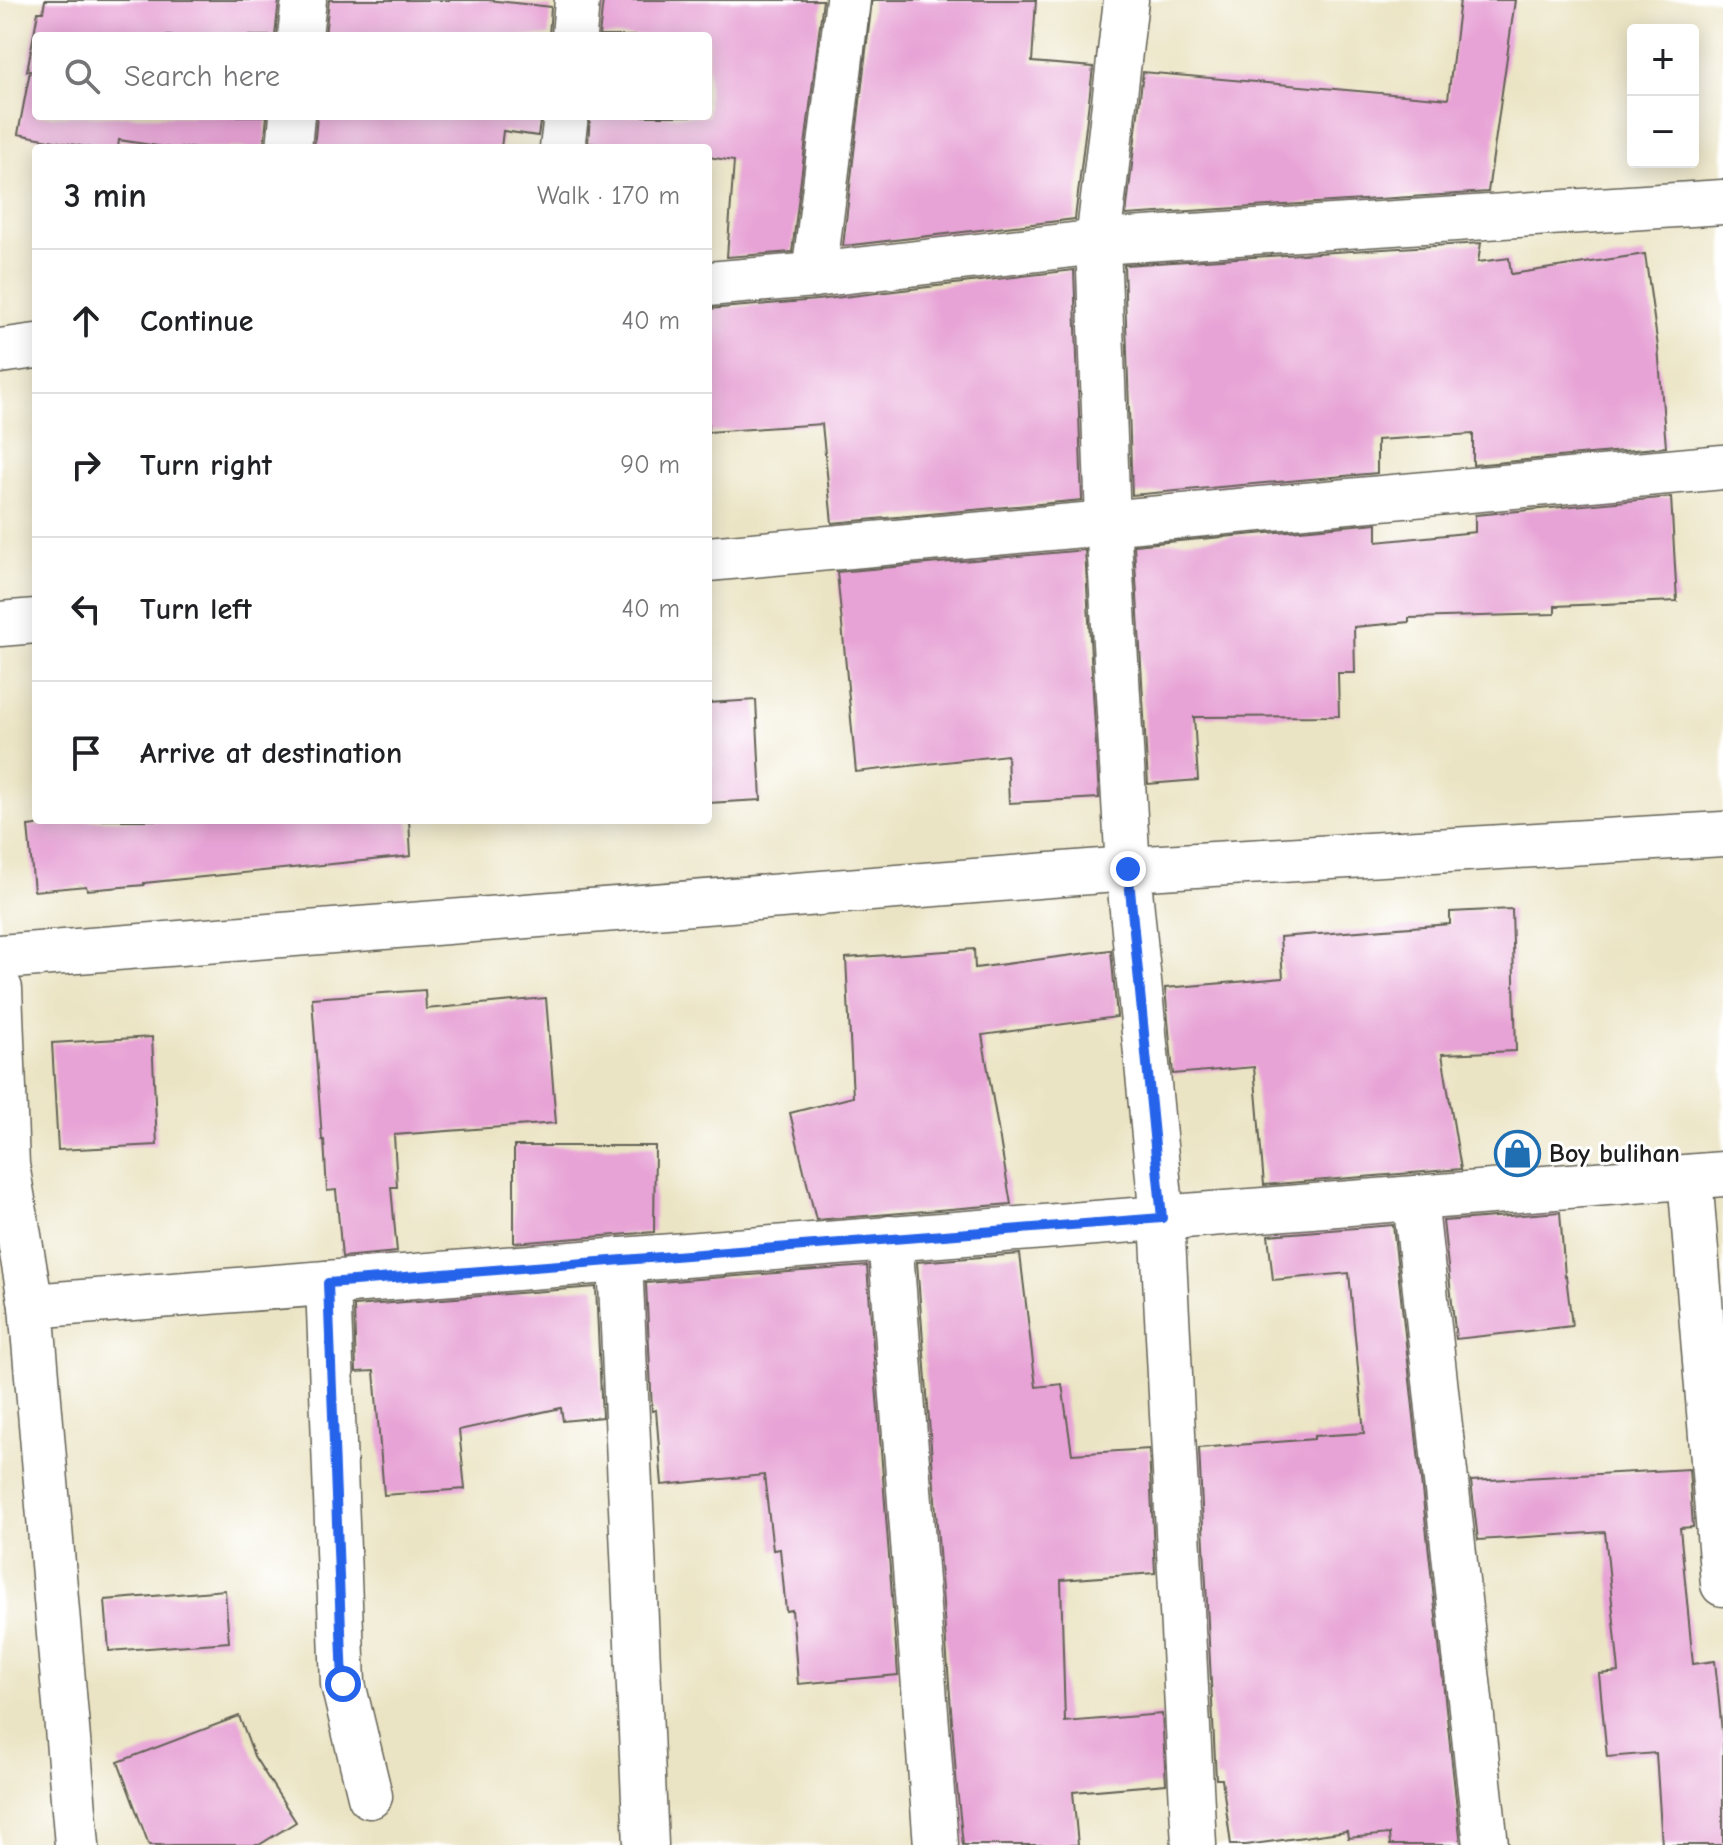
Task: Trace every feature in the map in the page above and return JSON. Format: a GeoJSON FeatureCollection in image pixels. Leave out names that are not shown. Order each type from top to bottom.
{"type":"FeatureCollection","features":[{"type":"Feature","properties":{"kind":"street"},"geometry":{"type":"LineString","coordinates":[[300,32],[304,0]]}},
{"type":"Feature","properties":{"kind":"street"},"geometry":{"type":"LineString","coordinates":[[574,32],[577,0]]}},
{"type":"Feature","properties":{"kind":"street"},"geometry":{"type":"LineString","coordinates":[[814,275],[848,0]]}},
{"type":"Feature","properties":{"kind":"street"},"geometry":{"type":"LineString","coordinates":[[1126,0],[1098,242],[1108,522],[1128,869],[1162,1218],[1194,1845]]}},
{"type":"Feature","properties":{"kind":"street"},"geometry":{"type":"LineString","coordinates":[[289,144],[292,120]]}},
{"type":"Feature","properties":{"kind":"street"},"geometry":{"type":"LineString","coordinates":[[562,144],[566,120]]}},
{"type":"Feature","properties":{"kind":"street"},"geometry":{"type":"LineString","coordinates":[[712,284],[1098,242],[1723,202]]}},
{"type":"Feature","properties":{"kind":"street"},"geometry":{"type":"LineString","coordinates":[[0,351],[32,347]]}},
{"type":"Feature","properties":{"kind":"street"},"geometry":{"type":"LineString","coordinates":[[712,559],[1723,467]]}},
{"type":"Feature","properties":{"kind":"street"},"geometry":{"type":"LineString","coordinates":[[0,624],[32,621]]}},
{"type":"Feature","properties":{"kind":"street"},"geometry":{"type":"LineString","coordinates":[[0,957],[1128,869],[1723,834]]}},
{"type":"Feature","properties":{"kind":"street"},"geometry":{"type":"LineString","coordinates":[[0,989],[3,1165],[31,1306],[77,1845]]}},
{"type":"Feature","properties":{"kind":"street"},"geometry":{"type":"LineString","coordinates":[[31,1306],[1706,1175],[1723,1584]]}},
{"type":"Feature","properties":{"kind":"street"},"geometry":{"type":"LineString","coordinates":[[1415,1199],[1486,1845]]}},
{"type":"Feature","properties":{"kind":"street"},"geometry":{"type":"LineString","coordinates":[[890,1238],[936,1845]]}},
{"type":"Feature","properties":{"kind":"street"},"geometry":{"type":"LineString","coordinates":[[620,1260],[646,1845]]}},
{"type":"Feature","properties":{"kind":"street"},"geometry":{"type":"LineString","coordinates":[[328,1283],[343,1684],[370,1796]]}},
{"type":"Feature","properties":{"kind":"building"},"geometry":{"type":"Polygon","coordinates":[[[45,0],[279,0],[275,32],[34,32],[38,12],[43,12],[45,0]]]}},
{"type":"Feature","properties":{"kind":"building"},"geometry":{"type":"Polygon","coordinates":[[[329,0],[488,0],[551,7],[549,32],[325,32],[329,0]]]}},
{"type":"Feature","properties":{"kind":"building"},"geometry":{"type":"Polygon","coordinates":[[[603,0],[823,0],[792,252],[727,257],[734,161],[712,158],[712,144],[588,143],[590,120],[712,120],[712,32],[599,32],[603,0]]]}},
{"type":"Feature","properties":{"kind":"building"},"geometry":{"type":"Polygon","coordinates":[[[872,0],[1036,0],[1032,62],[1093,67],[1075,219],[843,246],[872,0]]]}},
{"type":"Feature","properties":{"kind":"building"},"geometry":{"type":"Polygon","coordinates":[[[1460,0],[1515,0],[1488,192],[1126,215],[1143,72],[1448,99],[1460,0]]]}},
{"type":"Feature","properties":{"kind":"building"},"geometry":{"type":"Polygon","coordinates":[[[32,44],[32,120],[267,120],[264,144],[144,144],[119,140],[118,144],[70,144],[18,134],[30,71],[27,71],[32,44]]]}},
{"type":"Feature","properties":{"kind":"building"},"geometry":{"type":"Polygon","coordinates":[[[317,120],[540,120],[538,136],[503,131],[501,144],[314,144],[317,120]]]}},
{"type":"Feature","properties":{"kind":"building"},"geometry":{"type":"Polygon","coordinates":[[[1481,243],[1478,262],[1509,258],[1511,274],[1645,254],[1658,347],[1666,447],[1473,465],[1473,434],[1377,440],[1377,473],[1132,495],[1124,265],[1481,243]]]}},
{"type":"Feature","properties":{"kind":"building"},"geometry":{"type":"Polygon","coordinates":[[[1074,270],[1082,500],[832,523],[822,424],[712,432],[712,309],[817,300],[1074,270]]]}},
{"type":"Feature","properties":{"kind":"building"},"geometry":{"type":"Polygon","coordinates":[[[1671,497],[1677,601],[1555,606],[1555,614],[1409,618],[1409,622],[1354,627],[1355,673],[1338,673],[1339,716],[1194,717],[1198,780],[1148,784],[1134,545],[1377,523],[1377,542],[1475,532],[1475,515],[1671,497]]]}},
{"type":"Feature","properties":{"kind":"building"},"geometry":{"type":"Polygon","coordinates":[[[1085,550],[1099,798],[1009,803],[1007,755],[856,772],[837,572],[1085,550]]]}},
{"type":"Feature","properties":{"kind":"building"},"geometry":{"type":"Polygon","coordinates":[[[756,700],[761,800],[712,803],[712,703],[756,700]]]}},
{"type":"Feature","properties":{"kind":"building"},"geometry":{"type":"Polygon","coordinates":[[[409,824],[411,856],[144,885],[34,891],[28,826],[409,824]]]}},
{"type":"Feature","properties":{"kind":"building"},"geometry":{"type":"Polygon","coordinates":[[[1512,909],[1516,1051],[1442,1054],[1461,1169],[1264,1185],[1254,1067],[1173,1074],[1165,988],[1283,978],[1280,937],[1450,924],[1450,912],[1512,909]]]}},
{"type":"Feature","properties":{"kind":"building"},"geometry":{"type":"Polygon","coordinates":[[[974,949],[975,968],[1111,950],[1117,1017],[982,1035],[1011,1204],[816,1220],[790,1113],[853,1097],[846,958],[974,949]]]}},
{"type":"Feature","properties":{"kind":"building"},"geometry":{"type":"Polygon","coordinates":[[[425,990],[426,1009],[546,998],[556,1123],[394,1135],[397,1187],[391,1187],[397,1252],[342,1257],[336,1190],[327,1191],[312,998],[425,990]]]}},
{"type":"Feature","properties":{"kind":"building"},"geometry":{"type":"Polygon","coordinates":[[[152,1037],[157,1145],[58,1150],[52,1043],[152,1037]]]}},
{"type":"Feature","properties":{"kind":"building"},"geometry":{"type":"Polygon","coordinates":[[[514,1146],[655,1146],[654,1232],[514,1243],[514,1146]]]}},
{"type":"Feature","properties":{"kind":"building"},"geometry":{"type":"Polygon","coordinates":[[[1560,1212],[1572,1326],[1456,1339],[1443,1221],[1560,1212]]]}},
{"type":"Feature","properties":{"kind":"building"},"geometry":{"type":"Polygon","coordinates":[[[1393,1225],[1461,1845],[1390,1845],[1389,1834],[1348,1838],[1347,1831],[1231,1845],[1222,1779],[1216,1779],[1199,1448],[1364,1433],[1349,1273],[1273,1280],[1268,1235],[1393,1225]]]}},
{"type":"Feature","properties":{"kind":"building"},"geometry":{"type":"Polygon","coordinates":[[[1020,1254],[1036,1387],[1062,1384],[1072,1454],[1149,1449],[1155,1573],[1061,1580],[1065,1722],[1162,1714],[1166,1784],[1073,1792],[1078,1845],[963,1845],[957,1788],[917,1262],[1020,1254]]]}},
{"type":"Feature","properties":{"kind":"building"},"geometry":{"type":"Polygon","coordinates":[[[867,1266],[898,1675],[798,1684],[792,1610],[786,1611],[780,1549],[773,1550],[764,1475],[662,1485],[656,1410],[652,1411],[646,1283],[867,1266]]]}},
{"type":"Feature","properties":{"kind":"building"},"geometry":{"type":"Polygon","coordinates":[[[596,1287],[602,1417],[563,1421],[561,1408],[459,1430],[465,1489],[384,1495],[374,1371],[356,1372],[354,1306],[596,1287]]]}},
{"type":"Feature","properties":{"kind":"building"},"geometry":{"type":"Polygon","coordinates":[[[1689,1469],[1693,1527],[1680,1528],[1693,1664],[1715,1661],[1723,1742],[1723,1845],[1662,1845],[1656,1753],[1607,1757],[1599,1674],[1619,1672],[1605,1532],[1478,1540],[1471,1481],[1689,1469]]]}},
{"type":"Feature","properties":{"kind":"building"},"geometry":{"type":"Polygon","coordinates":[[[225,1590],[229,1642],[109,1651],[105,1600],[225,1590]]]}},
{"type":"Feature","properties":{"kind":"building"},"geometry":{"type":"Polygon","coordinates":[[[239,1716],[254,1756],[296,1822],[259,1845],[149,1845],[118,1762],[239,1716]]]}},
{"type":"Feature","properties":{"kind":"place","name":"Boy bulihan"},"geometry":{"type":"Point","coordinates":[1518,1153]}},
{"type":"Feature","properties":{"kind":"route"},"geometry":{"type":"LineString","coordinates":[[343,1684],[328,1283],[1162,1218],[1128,869]]}}]}
